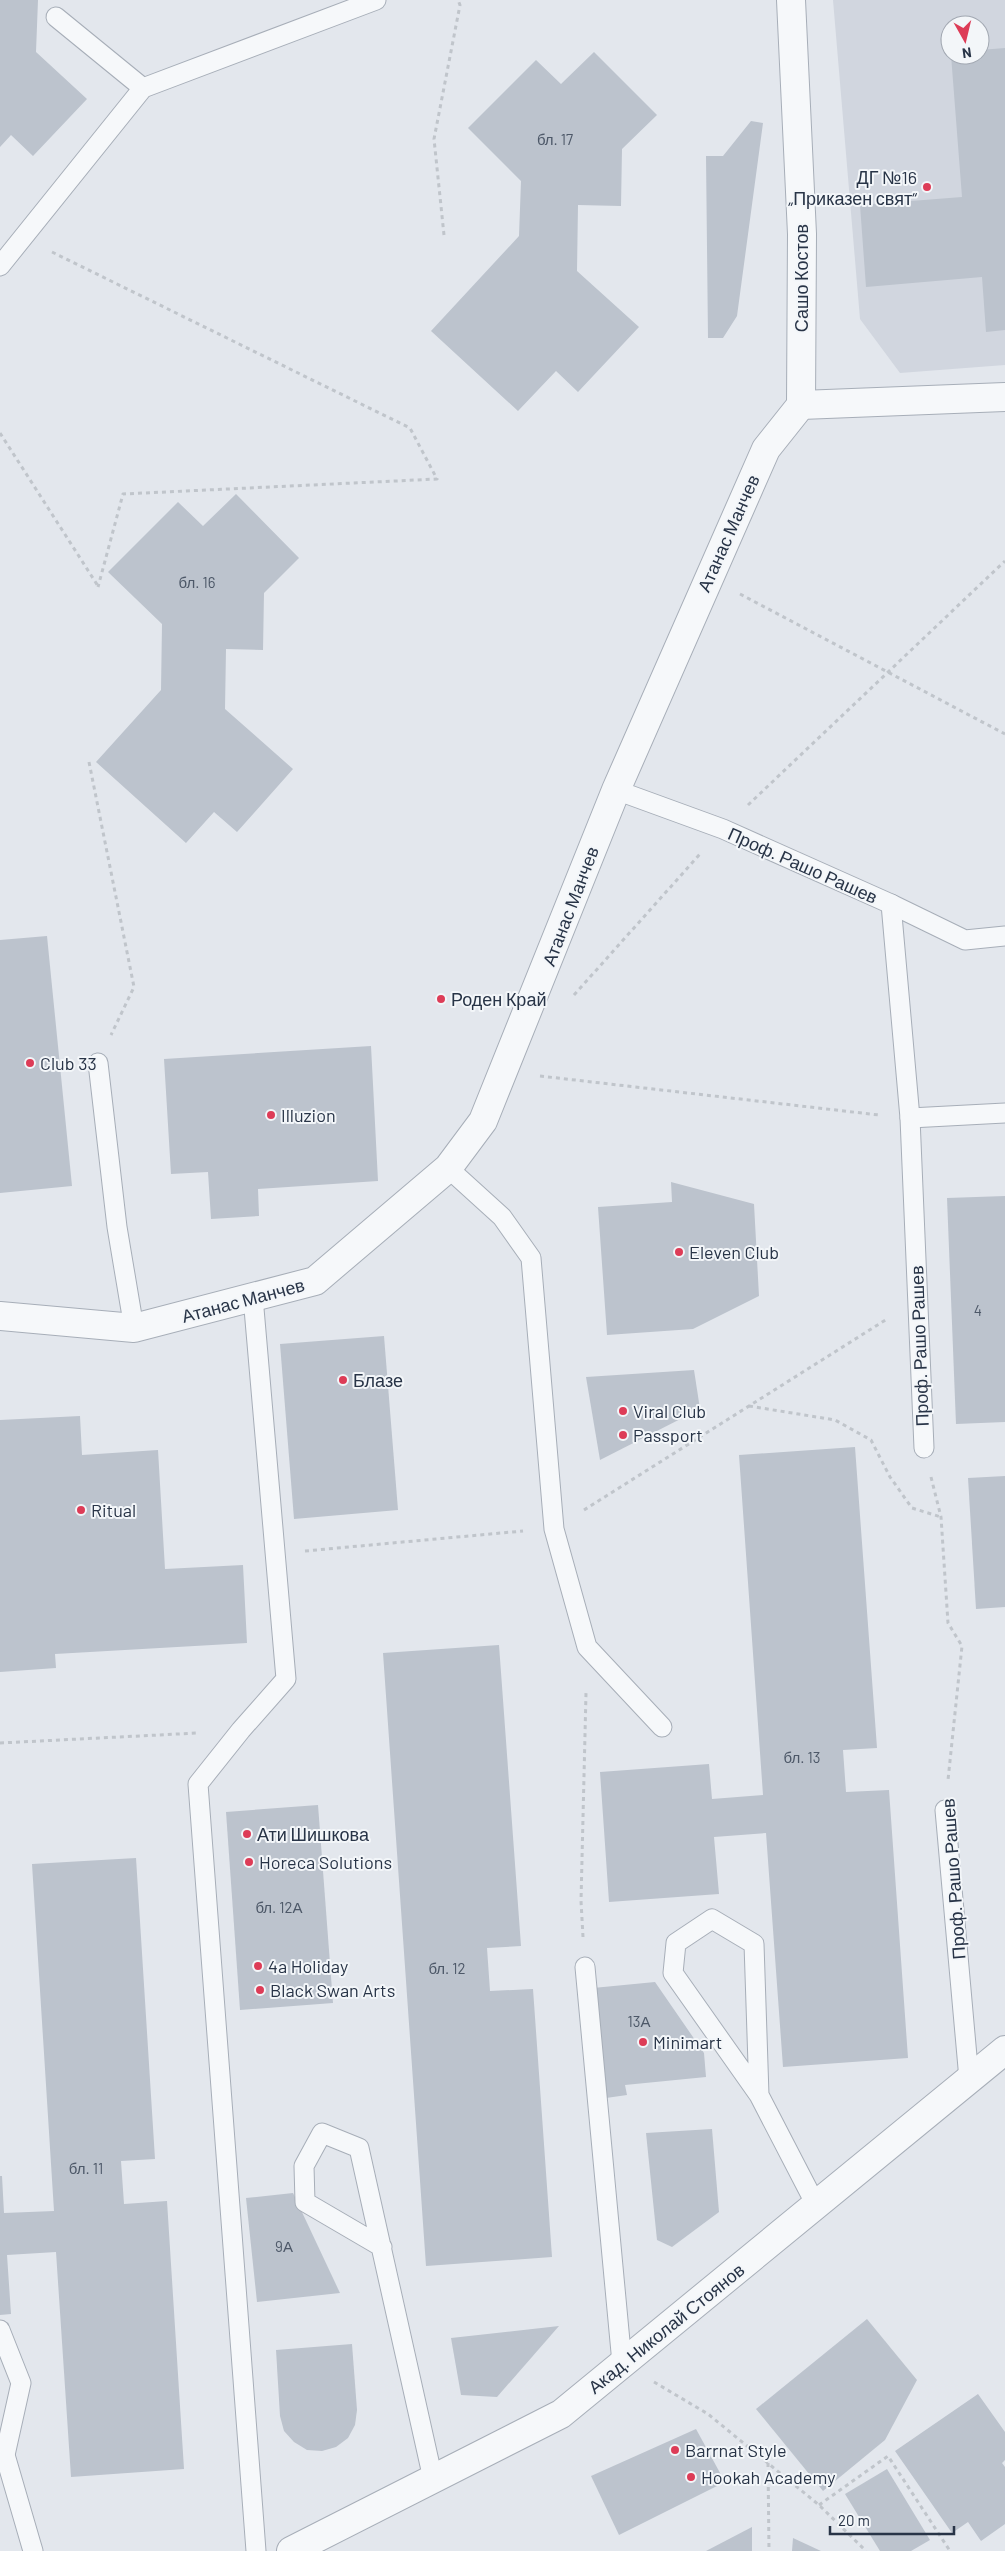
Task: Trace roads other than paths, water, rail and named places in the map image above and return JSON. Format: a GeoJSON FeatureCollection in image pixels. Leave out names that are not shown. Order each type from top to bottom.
{"type":"FeatureCollection","features":[{"type":"Feature","properties":{"kind":"street","name":"Сашо Костов"},"geometry":{"type":"LineString","coordinates":[[791,0],[802,234],[801,406]]}},
{"type":"Feature","properties":{"kind":"street"},"geometry":{"type":"LineString","coordinates":[[801,406],[1005,397]]}},
{"type":"Feature","properties":{"kind":"street","name":"Атанас Манчев"},"geometry":{"type":"LineString","coordinates":[[0,1316],[134,1328],[315,1281],[448,1168],[483,1121],[505,1072],[616,790],[766,449],[801,406]]}},
{"type":"Feature","properties":{"kind":"street","name":"Акад. Николай Стоянов"},"geometry":{"type":"LineString","coordinates":[[291,2551],[561,2414],[1005,2050]]}},
{"type":"Feature","properties":{"kind":"lane"},"geometry":{"type":"LineString","coordinates":[[0,266],[143,88],[376,0]]}},
{"type":"Feature","properties":{"kind":"lane"},"geometry":{"type":"LineString","coordinates":[[56,17],[143,88]]}},
{"type":"Feature","properties":{"kind":"lane","name":"Проф. Рашо Рашев"},"geometry":{"type":"LineString","coordinates":[[616,790],[723,829],[891,904],[910,1118],[924,1448]]}},
{"type":"Feature","properties":{"kind":"lane"},"geometry":{"type":"LineString","coordinates":[[891,904],[965,940],[1005,936]]}},
{"type":"Feature","properties":{"kind":"lane"},"geometry":{"type":"LineString","coordinates":[[98,1063],[117,1227],[134,1328]]}},
{"type":"Feature","properties":{"kind":"lane"},"geometry":{"type":"LineString","coordinates":[[910,1118],[1005,1113]]}},
{"type":"Feature","properties":{"kind":"lane"},"geometry":{"type":"LineString","coordinates":[[448,1168],[502,1217],[531,1258],[554,1529],[587,1647],[662,1727]]}},
{"type":"Feature","properties":{"kind":"lane"},"geometry":{"type":"LineString","coordinates":[[253,1298],[286,1680],[241,1730],[198,1784],[256,2551]]}},
{"type":"Feature","properties":{"kind":"lane","name":"Проф. Рашо Рашев"},"geometry":{"type":"LineString","coordinates":[[945,1810],[969,2079]]}},
{"type":"Feature","properties":{"kind":"lane"},"geometry":{"type":"LineString","coordinates":[[759,2095],[754,1944],[712,1919],[676,1943],[673,1973],[759,2095],[816,2205]]}},
{"type":"Feature","properties":{"kind":"lane"},"geometry":{"type":"LineString","coordinates":[[585,1967],[622,2363]]}},
{"type":"Feature","properties":{"kind":"lane"},"geometry":{"type":"LineString","coordinates":[[382,2246],[304,2202],[304,2166],[322,2133],[359,2148],[382,2246],[433,2479]]}},
{"type":"Feature","properties":{"kind":"lane"},"geometry":{"type":"LineString","coordinates":[[0,2330],[21,2383],[2,2452],[33,2551]]}},
{"type":"Feature","properties":{"kind":"place","name":"ДГ №16 „Приказен свят“"},"geometry":{"type":"Point","coordinates":[927,187]}},
{"type":"Feature","properties":{"kind":"place","name":"Роден Край"},"geometry":{"type":"Point","coordinates":[441,999]}},
{"type":"Feature","properties":{"kind":"place","name":"Club 33"},"geometry":{"type":"Point","coordinates":[30,1063]}},
{"type":"Feature","properties":{"kind":"place","name":"Illuzion"},"geometry":{"type":"Point","coordinates":[271,1115]}},
{"type":"Feature","properties":{"kind":"place","name":"Eleven Club"},"geometry":{"type":"Point","coordinates":[679,1252]}},
{"type":"Feature","properties":{"kind":"place","name":"Блазе"},"geometry":{"type":"Point","coordinates":[343,1380]}},
{"type":"Feature","properties":{"kind":"place","name":"Viral Club"},"geometry":{"type":"Point","coordinates":[623,1411]}},
{"type":"Feature","properties":{"kind":"place","name":"Passport"},"geometry":{"type":"Point","coordinates":[623,1435]}},
{"type":"Feature","properties":{"kind":"place","name":"Ritual"},"geometry":{"type":"Point","coordinates":[81,1510]}},
{"type":"Feature","properties":{"kind":"place","name":"Ати Шишкова"},"geometry":{"type":"Point","coordinates":[247,1834]}},
{"type":"Feature","properties":{"kind":"place","name":"Horeca Solutions"},"geometry":{"type":"Point","coordinates":[249,1862]}},
{"type":"Feature","properties":{"kind":"place","name":"4a Holiday"},"geometry":{"type":"Point","coordinates":[258,1966]}},
{"type":"Feature","properties":{"kind":"place","name":"Black Swan Arts"},"geometry":{"type":"Point","coordinates":[260,1990]}},
{"type":"Feature","properties":{"kind":"place","name":"Minimart"},"geometry":{"type":"Point","coordinates":[643,2042]}},
{"type":"Feature","properties":{"kind":"place","name":"Barrnat Style"},"geometry":{"type":"Point","coordinates":[675,2450]}},
{"type":"Feature","properties":{"kind":"place","name":"Hookah Academy"},"geometry":{"type":"Point","coordinates":[691,2477]}}]}
